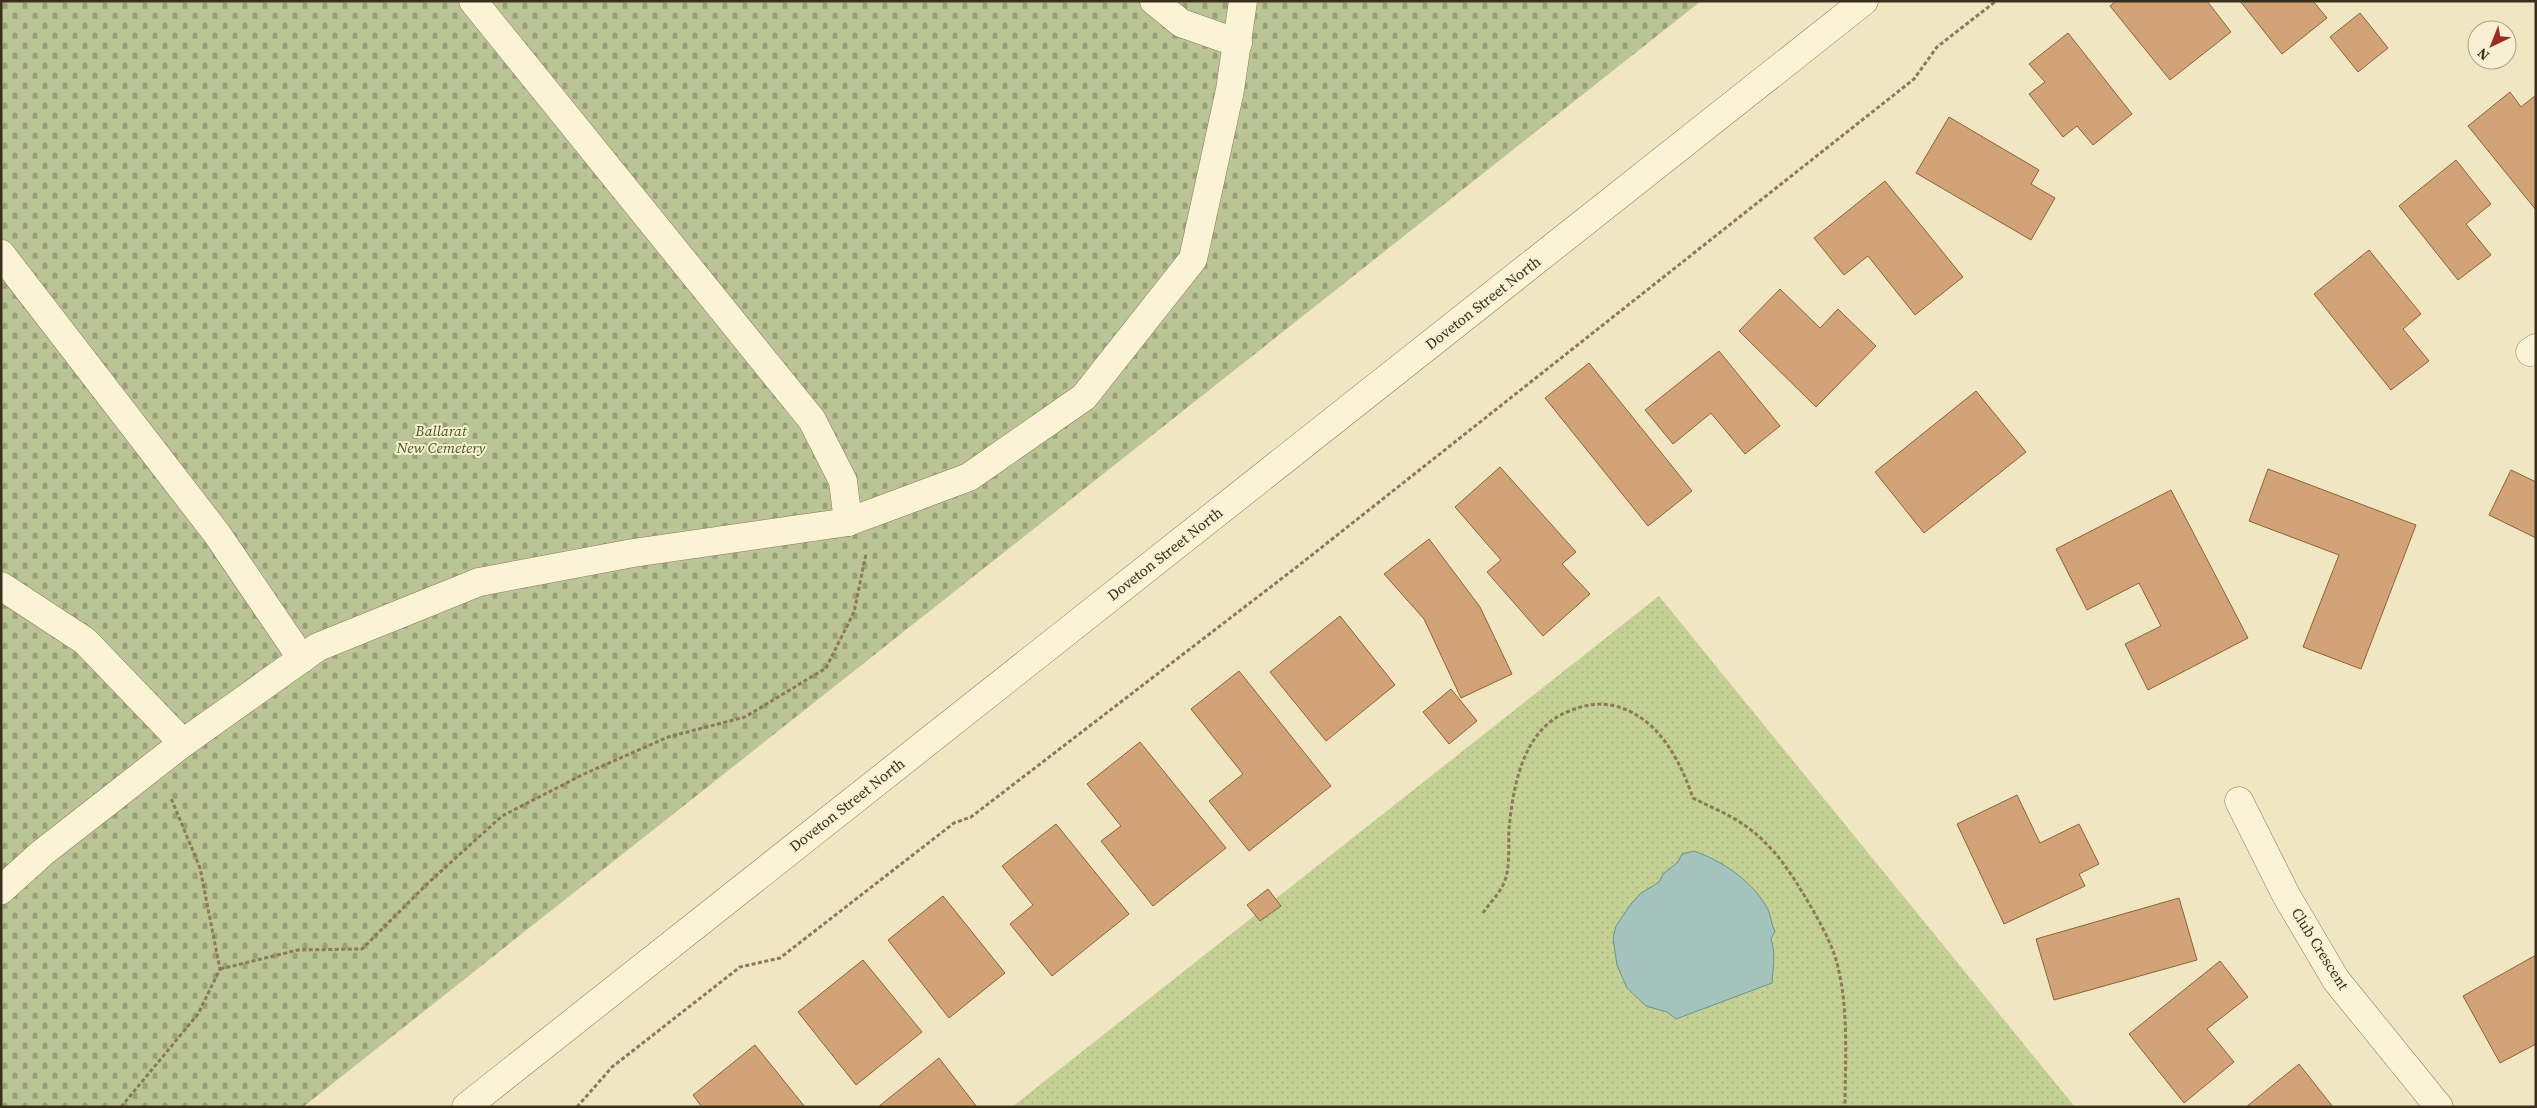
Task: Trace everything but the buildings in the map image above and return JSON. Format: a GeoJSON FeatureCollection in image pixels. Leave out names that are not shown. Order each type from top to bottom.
{"type":"FeatureCollection","features":[{"type":"Feature","properties":{"kind":"street"},"geometry":{"type":"LineString","coordinates":[[473,1],[812,420],[843,481],[848,522]]}},
{"type":"Feature","properties":{"kind":"street"},"geometry":{"type":"LineString","coordinates":[[1154,1],[1181,23],[1238,43]]}},
{"type":"Feature","properties":{"kind":"street"},"geometry":{"type":"LineString","coordinates":[[1,890],[42,853],[183,743],[318,647],[479,582],[633,553],[848,522],[969,477],[1084,397],[1194,259],[1238,43],[1243,1]]}},
{"type":"Feature","properties":{"kind":"street","name":"Doveton Street North"},"geometry":{"type":"LineString","coordinates":[[466,1107],[1864,1]]}},
{"type":"Feature","properties":{"kind":"street"},"geometry":{"type":"LineString","coordinates":[[1,254],[217,534],[302,659]]}},
{"type":"Feature","properties":{"kind":"street"},"geometry":{"type":"LineString","coordinates":[[1,586],[85,642],[183,743]]}},
{"type":"Feature","properties":{"kind":"street","name":"Club Crescent"},"geometry":{"type":"LineString","coordinates":[[2239,801],[2286,896],[2336,980],[2439,1107]]}},
{"type":"Feature","properties":{"kind":"path"},"geometry":{"type":"LineString","coordinates":[[577,1107],[612,1067],[740,967],[780,958],[954,823],[971,817],[1298,566],[1914,80],[1936,47],[1996,1]]}},
{"type":"Feature","properties":{"kind":"path"},"geometry":{"type":"LineString","coordinates":[[220,968],[298,950],[362,949],[428,883],[502,816],[584,774],[668,737],[745,716],[826,668],[854,612],[874,512]]}},
{"type":"Feature","properties":{"kind":"path"},"geometry":{"type":"LineString","coordinates":[[1483,913],[1504,885],[1516,789],[1524,759],[1536,735],[1554,717],[1578,707],[1602,703],[1627,709],[1651,726],[1669,746],[1684,772],[1693,798],[1743,824],[1767,843],[1795,880],[1814,912],[1833,952],[1840,983],[1845,1026],[1845,1107]]}},
{"type":"Feature","properties":{"kind":"path"},"geometry":{"type":"LineString","coordinates":[[121,1107],[198,1014],[220,968],[200,868],[157,763]]}},
{"type":"Feature","properties":{"kind":"green space","name":"Ballarat New Cemetery"},"geometry":{"type":"Polygon","coordinates":[[[1,1],[1701,1],[303,1107],[1,1107],[1,1]]]}},
{"type":"Feature","properties":{"kind":"green space"},"geometry":{"type":"Polygon","coordinates":[[[1659,596],[2075,1107],[1012,1107],[1659,596]]]}},
{"type":"Feature","properties":{"kind":"water"},"geometry":{"type":"Polygon","coordinates":[[[1694,851],[1715,860],[1735,872],[1752,888],[1766,906],[1775,931],[1771,939],[1774,955],[1772,983],[1676,1019],[1667,1012],[1646,1006],[1627,988],[1617,965],[1613,938],[1616,926],[1640,894],[1659,882],[1663,874],[1678,862],[1682,854],[1694,851]]]}}]}
